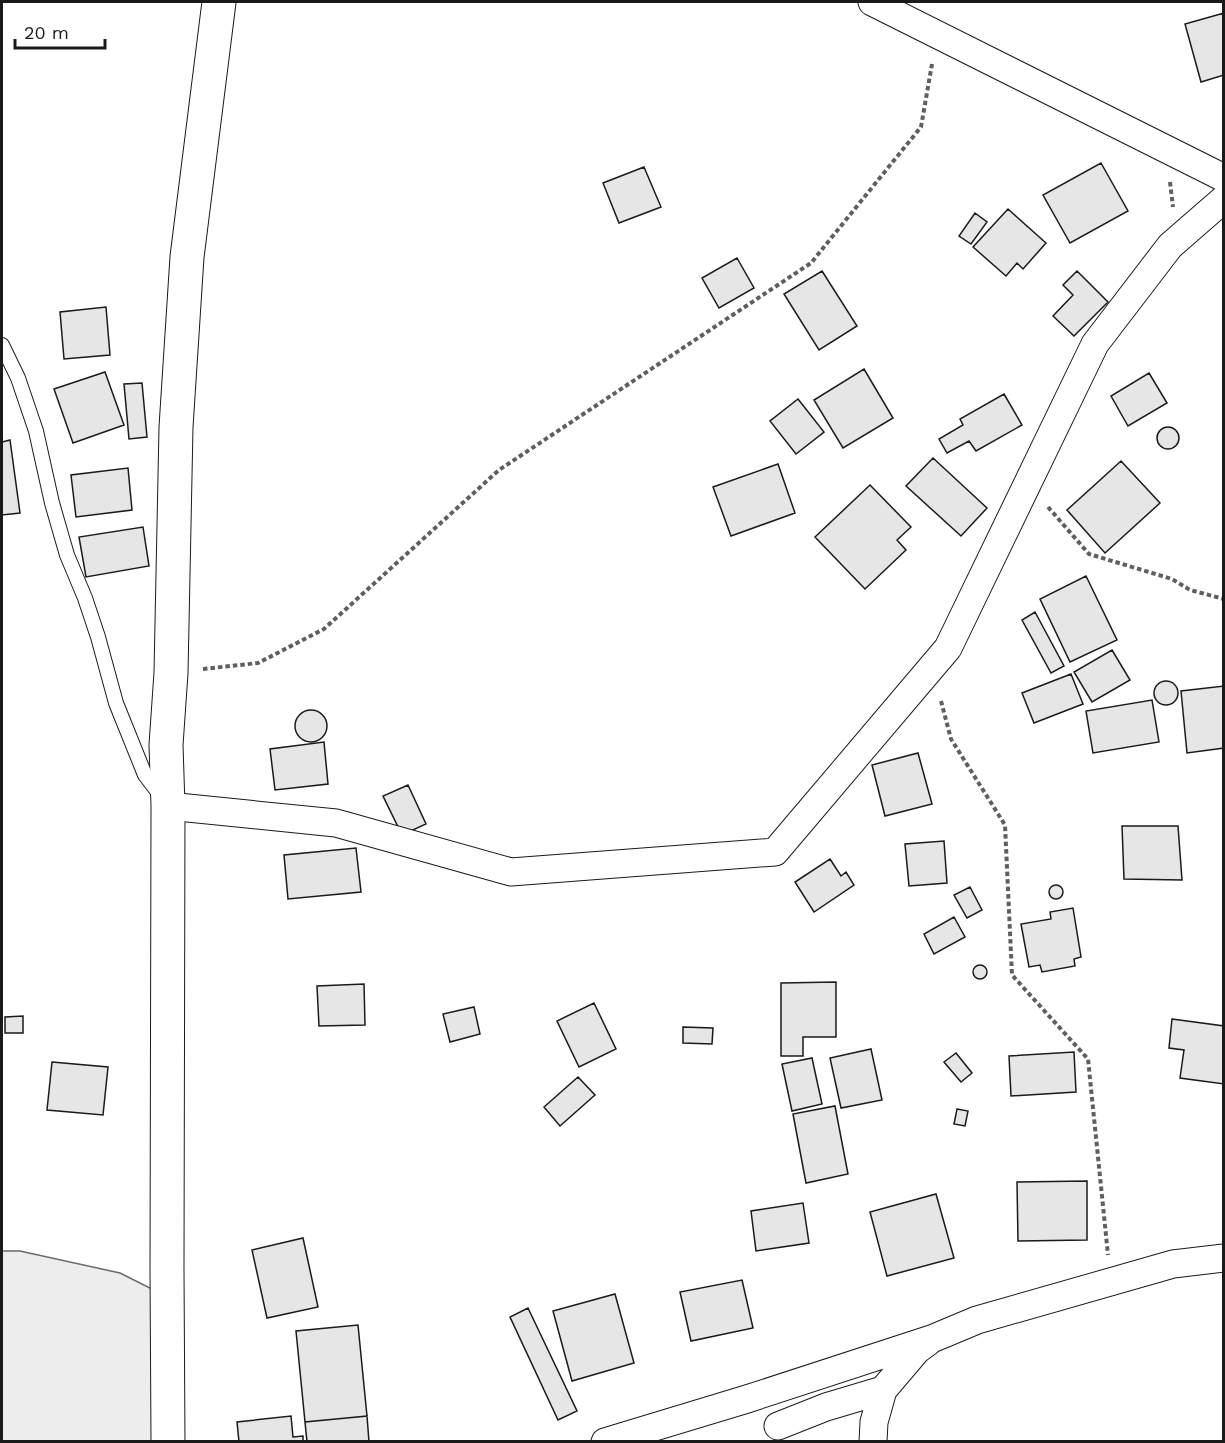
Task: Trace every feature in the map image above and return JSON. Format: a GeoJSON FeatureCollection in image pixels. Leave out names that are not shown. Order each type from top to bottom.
{"type":"FeatureCollection","features":[{"type":"Feature","properties":{"kind":"highway"},"geometry":{"type":"LineString","coordinates":[[168,1442],[168,806],[166,745],[171,673],[176,427],[187,256],[219,2]]}},
{"type":"Feature","properties":{"kind":"street"},"geometry":{"type":"LineString","coordinates":[[872,2],[1224,178]]}},
{"type":"Feature","properties":{"kind":"street"},"geometry":{"type":"LineString","coordinates":[[168,806],[336,823],[511,872],[775,852],[948,648],[1095,344],[1170,246],[1224,199]]}},
{"type":"Feature","properties":{"kind":"street"},"geometry":{"type":"LineString","coordinates":[[605,1442],[934,1338],[977,1320],[1173,1264],[1224,1258]]}},
{"type":"Feature","properties":{"kind":"street"},"geometry":{"type":"LineString","coordinates":[[873,1442],[874,1422],[883,1390],[917,1350],[934,1338]]}},
{"type":"Feature","properties":{"kind":"street"},"geometry":{"type":"LineString","coordinates":[[747,1399],[784,1434],[826,1407],[883,1390]]}},
{"type":"Feature","properties":{"kind":"lane"},"geometry":{"type":"LineString","coordinates":[[2,345],[18,378],[36,431],[52,503],[67,555],[89,608],[116,703],[145,775],[168,806]]}},
{"type":"Feature","properties":{"kind":"path"},"geometry":{"type":"LineString","coordinates":[[171,673],[258,663],[324,629],[499,470],[811,263],[921,127],[937,34]]}},
{"type":"Feature","properties":{"kind":"path"},"geometry":{"type":"LineString","coordinates":[[1166,174],[1170,182],[1174,216],[1170,246]]}},
{"type":"Feature","properties":{"kind":"path"},"geometry":{"type":"LineString","coordinates":[[1027,484],[1089,554],[1172,579],[1190,590],[1224,599]]}},
{"type":"Feature","properties":{"kind":"path"},"geometry":{"type":"LineString","coordinates":[[932,666],[951,739],[1005,825],[1012,975],[1088,1059],[1110,1282]]}},
{"type":"Feature","properties":{"kind":"shaded area"},"geometry":{"type":"Polygon","coordinates":[[[2,1251],[20,1251],[120,1273],[150,1288],[162,1309],[161,1441],[2,1442],[2,1251]]]}},
{"type":"Feature","properties":{"kind":"building"},"geometry":{"type":"Polygon","coordinates":[[[1224,13],[1224,75],[1201,82],[1185,24],[1224,13]]]}},
{"type":"Feature","properties":{"kind":"building"},"geometry":{"type":"Polygon","coordinates":[[[1101,163],[1128,211],[1070,243],[1043,195],[1101,163]]]}},
{"type":"Feature","properties":{"kind":"building"},"geometry":{"type":"Polygon","coordinates":[[[644,167],[661,207],[619,223],[603,183],[644,167]]]}},
{"type":"Feature","properties":{"kind":"building"},"geometry":{"type":"Polygon","coordinates":[[[1008,209],[1046,243],[1023,269],[1017,263],[1006,276],[973,247],[1008,209]]]}},
{"type":"Feature","properties":{"kind":"building"},"geometry":{"type":"Polygon","coordinates":[[[975,213],[987,222],[971,244],[959,236],[975,213]]]}},
{"type":"Feature","properties":{"kind":"building"},"geometry":{"type":"Polygon","coordinates":[[[737,258],[754,288],[719,308],[702,278],[737,258]]]}},
{"type":"Feature","properties":{"kind":"building"},"geometry":{"type":"Polygon","coordinates":[[[822,271],[857,326],[819,350],[784,294],[822,271]]]}},
{"type":"Feature","properties":{"kind":"building"},"geometry":{"type":"Polygon","coordinates":[[[1077,271],[1108,302],[1074,336],[1053,316],[1073,295],[1063,285],[1077,271]]]}},
{"type":"Feature","properties":{"kind":"building"},"geometry":{"type":"Polygon","coordinates":[[[106,307],[110,355],[64,359],[60,312],[106,307]]]}},
{"type":"Feature","properties":{"kind":"building"},"geometry":{"type":"Polygon","coordinates":[[[864,369],[893,418],[843,448],[814,400],[864,369]]]}},
{"type":"Feature","properties":{"kind":"building"},"geometry":{"type":"Polygon","coordinates":[[[105,372],[124,425],[73,443],[54,389],[105,372]]]}},
{"type":"Feature","properties":{"kind":"building"},"geometry":{"type":"Polygon","coordinates":[[[1149,373],[1167,403],[1128,426],[1111,396],[1149,373]]]}},
{"type":"Feature","properties":{"kind":"building"},"geometry":{"type":"Polygon","coordinates":[[[142,383],[147,437],[129,439],[124,384],[142,383]]]}},
{"type":"Feature","properties":{"kind":"building"},"geometry":{"type":"Polygon","coordinates":[[[1004,394],[1022,425],[976,451],[969,441],[947,453],[939,439],[963,425],[960,419],[1004,394]]]}},
{"type":"Feature","properties":{"kind":"building"},"geometry":{"type":"Polygon","coordinates":[[[798,399],[824,432],[796,454],[770,421],[798,399]]]}},
{"type":"Feature","properties":{"kind":"building"},"geometry":{"type":"Polygon","coordinates":[[[1168,427],[1176,430],[1179,438],[1176,446],[1168,449],[1160,446],[1157,438],[1160,430],[1168,427]]]}},
{"type":"Feature","properties":{"kind":"building"},"geometry":{"type":"Polygon","coordinates":[[[10,440],[20,513],[2,515],[2,442],[10,440]]]}},
{"type":"Feature","properties":{"kind":"building"},"geometry":{"type":"Polygon","coordinates":[[[933,458],[987,508],[961,536],[906,486],[933,458]]]}},
{"type":"Feature","properties":{"kind":"building"},"geometry":{"type":"Polygon","coordinates":[[[1121,461],[1160,503],[1105,553],[1067,510],[1121,461]]]}},
{"type":"Feature","properties":{"kind":"building"},"geometry":{"type":"Polygon","coordinates":[[[778,464],[795,513],[731,536],[713,487],[778,464]]]}},
{"type":"Feature","properties":{"kind":"building"},"geometry":{"type":"Polygon","coordinates":[[[128,468],[132,510],[76,517],[71,475],[128,468]]]}},
{"type":"Feature","properties":{"kind":"building"},"geometry":{"type":"Polygon","coordinates":[[[870,485],[911,527],[897,540],[906,550],[865,589],[815,537],[870,485]]]}},
{"type":"Feature","properties":{"kind":"building"},"geometry":{"type":"Polygon","coordinates":[[[143,527],[149,566],[86,577],[79,537],[143,527]]]}},
{"type":"Feature","properties":{"kind":"building"},"geometry":{"type":"Polygon","coordinates":[[[1086,576],[1117,640],[1070,662],[1040,599],[1086,576]]]}},
{"type":"Feature","properties":{"kind":"building"},"geometry":{"type":"Polygon","coordinates":[[[1035,612],[1064,666],[1051,673],[1022,620],[1035,612]]]}},
{"type":"Feature","properties":{"kind":"building"},"geometry":{"type":"Polygon","coordinates":[[[1112,650],[1130,680],[1092,702],[1074,672],[1112,650]]]}},
{"type":"Feature","properties":{"kind":"building"},"geometry":{"type":"Polygon","coordinates":[[[1071,674],[1083,704],[1034,723],[1022,693],[1071,674]]]}},
{"type":"Feature","properties":{"kind":"building"},"geometry":{"type":"Polygon","coordinates":[[[1166,681],[1171,682],[1177,688],[1177,698],[1171,704],[1166,705],[1161,704],[1155,698],[1154,693],[1155,688],[1161,682],[1166,681]]]}},
{"type":"Feature","properties":{"kind":"building"},"geometry":{"type":"Polygon","coordinates":[[[1224,686],[1224,748],[1187,753],[1181,691],[1224,686]]]}},
{"type":"Feature","properties":{"kind":"building"},"geometry":{"type":"Polygon","coordinates":[[[1152,700],[1159,742],[1093,753],[1086,711],[1152,700]]]}},
{"type":"Feature","properties":{"kind":"building"},"geometry":{"type":"Polygon","coordinates":[[[311,710],[322,715],[327,726],[322,737],[311,742],[300,737],[295,726],[300,715],[311,710]]]}},
{"type":"Feature","properties":{"kind":"building"},"geometry":{"type":"Polygon","coordinates":[[[324,742],[328,784],[275,790],[270,749],[324,742]]]}},
{"type":"Feature","properties":{"kind":"building"},"geometry":{"type":"Polygon","coordinates":[[[918,753],[932,804],[885,816],[872,765],[918,753]]]}},
{"type":"Feature","properties":{"kind":"building"},"geometry":{"type":"Polygon","coordinates":[[[408,785],[426,824],[402,835],[383,796],[408,785]]]}},
{"type":"Feature","properties":{"kind":"building"},"geometry":{"type":"Polygon","coordinates":[[[1122,826],[1178,826],[1182,880],[1124,879],[1122,826]]]}},
{"type":"Feature","properties":{"kind":"building"},"geometry":{"type":"Polygon","coordinates":[[[944,841],[947,883],[909,886],[905,844],[944,841]]]}},
{"type":"Feature","properties":{"kind":"building"},"geometry":{"type":"Polygon","coordinates":[[[356,848],[361,892],[288,899],[284,855],[356,848]]]}},
{"type":"Feature","properties":{"kind":"building"},"geometry":{"type":"Polygon","coordinates":[[[830,859],[841,876],[846,872],[854,885],[814,912],[795,882],[830,859]]]}},
{"type":"Feature","properties":{"kind":"building"},"geometry":{"type":"Polygon","coordinates":[[[1053,885],[1059,885],[1063,892],[1059,899],[1053,899],[1049,895],[1049,889],[1053,885]]]}},
{"type":"Feature","properties":{"kind":"building"},"geometry":{"type":"Polygon","coordinates":[[[970,887],[982,910],[967,918],[954,895],[970,887]]]}},
{"type":"Feature","properties":{"kind":"building"},"geometry":{"type":"Polygon","coordinates":[[[1073,908],[1081,957],[1074,959],[1075,966],[1042,972],[1040,965],[1029,967],[1021,924],[1051,919],[1050,912],[1073,908]]]}},
{"type":"Feature","properties":{"kind":"building"},"geometry":{"type":"Polygon","coordinates":[[[954,917],[965,937],[934,954],[924,934],[954,917]]]}},
{"type":"Feature","properties":{"kind":"building"},"geometry":{"type":"Polygon","coordinates":[[[977,965],[983,965],[987,972],[983,979],[977,979],[973,975],[973,969],[977,965]]]}},
{"type":"Feature","properties":{"kind":"building"},"geometry":{"type":"Polygon","coordinates":[[[836,982],[836,1037],[803,1037],[803,1056],[781,1056],[781,983],[836,982]]]}},
{"type":"Feature","properties":{"kind":"building"},"geometry":{"type":"Polygon","coordinates":[[[364,984],[365,1025],[319,1026],[317,986],[364,984]]]}},
{"type":"Feature","properties":{"kind":"building"},"geometry":{"type":"Polygon","coordinates":[[[594,1003],[616,1049],[579,1067],[557,1021],[594,1003]]]}},
{"type":"Feature","properties":{"kind":"building"},"geometry":{"type":"Polygon","coordinates":[[[474,1007],[480,1034],[450,1042],[443,1014],[474,1007]]]}},
{"type":"Feature","properties":{"kind":"building"},"geometry":{"type":"Polygon","coordinates":[[[23,1016],[23,1033],[5,1033],[5,1017],[23,1016]]]}},
{"type":"Feature","properties":{"kind":"building"},"geometry":{"type":"Polygon","coordinates":[[[1172,1019],[1224,1026],[1224,1084],[1180,1078],[1184,1050],[1169,1048],[1172,1019]]]}},
{"type":"Feature","properties":{"kind":"building"},"geometry":{"type":"Polygon","coordinates":[[[683,1027],[713,1028],[712,1044],[683,1043],[683,1027]]]}},
{"type":"Feature","properties":{"kind":"building"},"geometry":{"type":"Polygon","coordinates":[[[871,1049],[882,1100],[841,1108],[830,1058],[871,1049]]]}},
{"type":"Feature","properties":{"kind":"building"},"geometry":{"type":"Polygon","coordinates":[[[1074,1052],[1076,1092],[1011,1096],[1009,1056],[1074,1052]]]}},
{"type":"Feature","properties":{"kind":"building"},"geometry":{"type":"Polygon","coordinates":[[[956,1053],[972,1073],[961,1082],[944,1062],[956,1053]]]}},
{"type":"Feature","properties":{"kind":"building"},"geometry":{"type":"Polygon","coordinates":[[[812,1058],[822,1104],[792,1111],[782,1064],[812,1058]]]}},
{"type":"Feature","properties":{"kind":"building"},"geometry":{"type":"Polygon","coordinates":[[[52,1062],[108,1067],[103,1115],[47,1110],[52,1062]]]}},
{"type":"Feature","properties":{"kind":"building"},"geometry":{"type":"Polygon","coordinates":[[[578,1077],[595,1095],[560,1126],[544,1107],[578,1077]]]}},
{"type":"Feature","properties":{"kind":"building"},"geometry":{"type":"Polygon","coordinates":[[[835,1106],[848,1174],[806,1183],[793,1114],[835,1106]]]}},
{"type":"Feature","properties":{"kind":"building"},"geometry":{"type":"Polygon","coordinates":[[[957,1109],[968,1111],[965,1126],[954,1124],[957,1109]]]}},
{"type":"Feature","properties":{"kind":"building"},"geometry":{"type":"Polygon","coordinates":[[[1087,1181],[1087,1240],[1018,1241],[1017,1182],[1087,1181]]]}},
{"type":"Feature","properties":{"kind":"building"},"geometry":{"type":"Polygon","coordinates":[[[936,1194],[954,1258],[887,1276],[870,1212],[936,1194]]]}},
{"type":"Feature","properties":{"kind":"building"},"geometry":{"type":"Polygon","coordinates":[[[803,1203],[809,1243],[756,1251],[751,1211],[803,1203]]]}},
{"type":"Feature","properties":{"kind":"building"},"geometry":{"type":"Polygon","coordinates":[[[303,1238],[318,1307],[267,1318],[252,1250],[303,1238]]]}},
{"type":"Feature","properties":{"kind":"building"},"geometry":{"type":"Polygon","coordinates":[[[742,1280],[753,1328],[691,1341],[680,1292],[742,1280]]]}},
{"type":"Feature","properties":{"kind":"building"},"geometry":{"type":"Polygon","coordinates":[[[615,1294],[634,1363],[572,1381],[553,1311],[615,1294]]]}},
{"type":"Feature","properties":{"kind":"building"},"geometry":{"type":"Polygon","coordinates":[[[528,1308],[577,1411],[558,1420],[510,1317],[528,1308]]]}},
{"type":"Feature","properties":{"kind":"building"},"geometry":{"type":"Polygon","coordinates":[[[358,1325],[367,1416],[305,1422],[296,1331],[358,1325]]]}},
{"type":"Feature","properties":{"kind":"building"},"geometry":{"type":"Polygon","coordinates":[[[291,1416],[293,1437],[303,1436],[303,1442],[239,1442],[237,1422],[291,1416]]]}},
{"type":"Feature","properties":{"kind":"building"},"geometry":{"type":"Polygon","coordinates":[[[367,1416],[369,1442],[307,1442],[305,1422],[367,1416]]]}}]}
